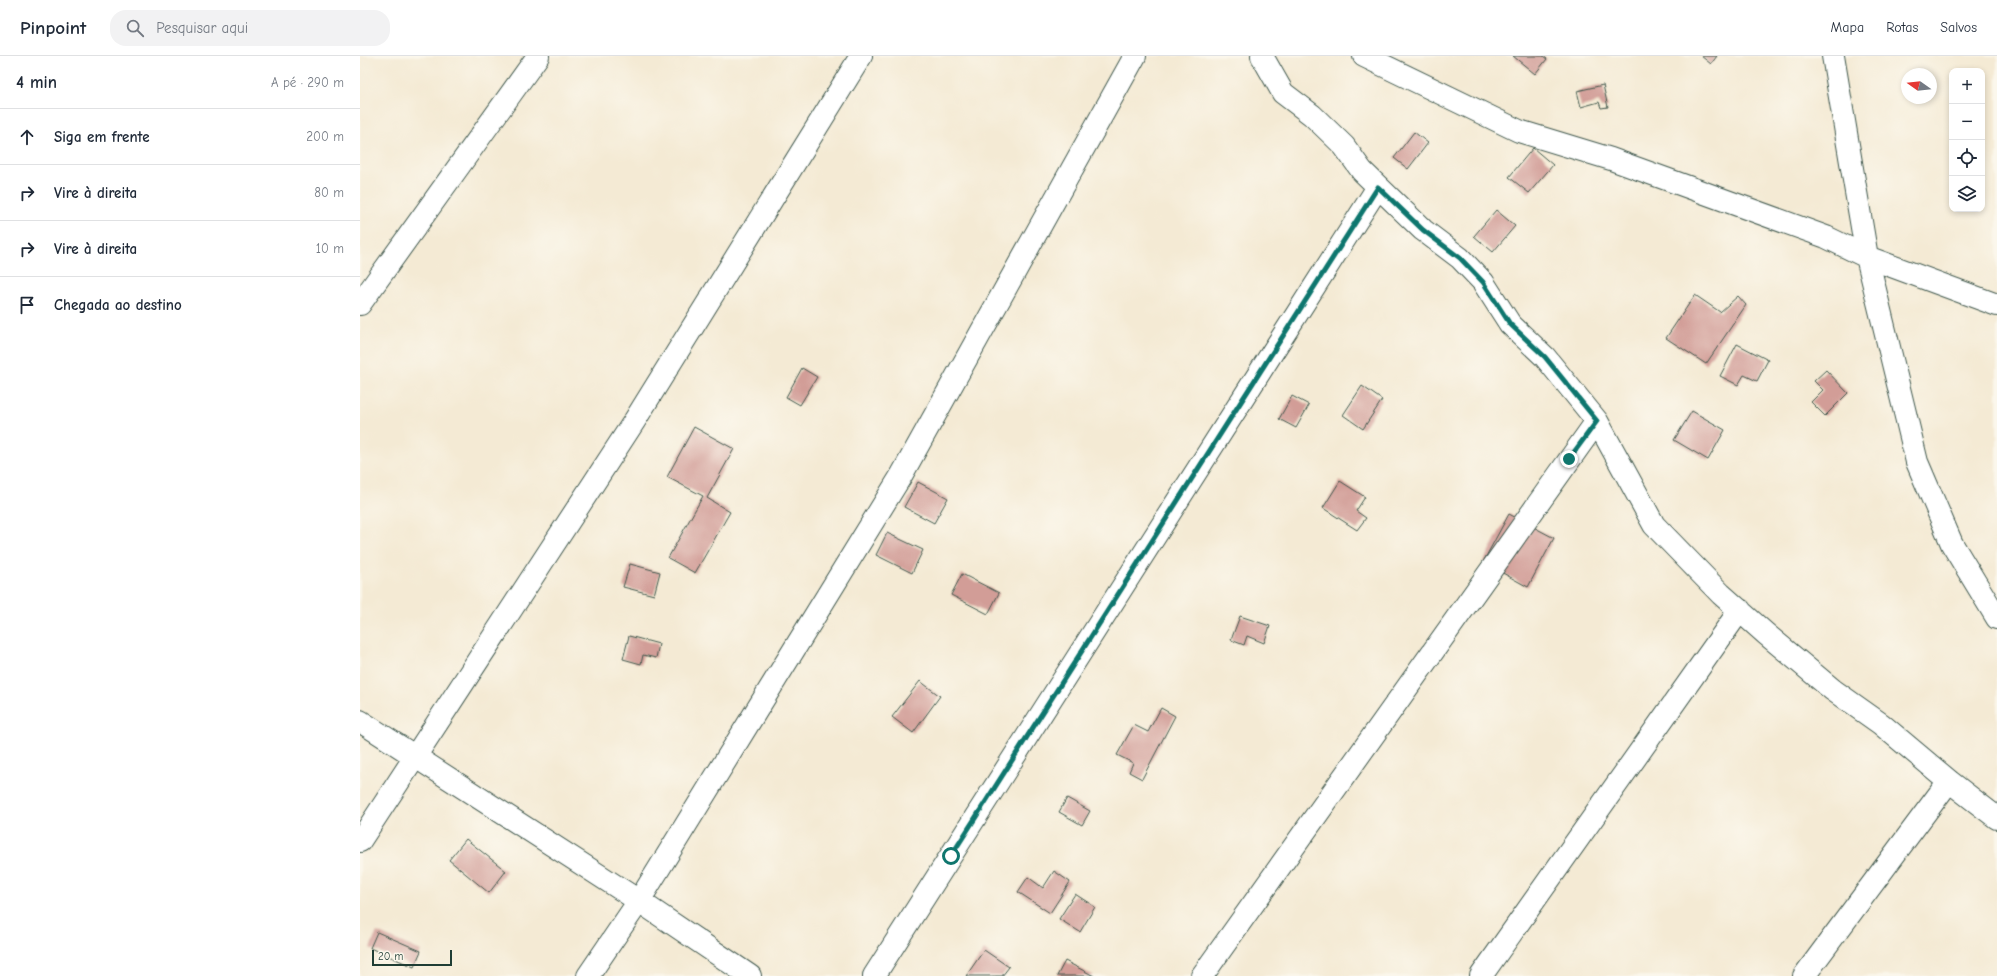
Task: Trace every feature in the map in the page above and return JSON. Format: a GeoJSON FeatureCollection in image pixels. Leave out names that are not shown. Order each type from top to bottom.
{"type":"FeatureCollection","features":[{"type":"Feature","properties":{"kind":"street"},"geometry":{"type":"LineString","coordinates":[[360,304],[538,56]]}},
{"type":"Feature","properties":{"kind":"street"},"geometry":{"type":"LineString","coordinates":[[360,841],[417,756],[635,420],[862,56]]}},
{"type":"Feature","properties":{"kind":"street"},"geometry":{"type":"LineString","coordinates":[[588,976],[639,901],[901,476],[1135,56]]}},
{"type":"Feature","properties":{"kind":"street"},"geometry":{"type":"LineString","coordinates":[[1262,56],[1283,93],[1312,115],[1344,146],[1362,171],[1378,187],[1423,230],[1460,258],[1483,282],[1510,324],[1545,357],[1597,421],[1654,525],[1740,610],[1833,690],[1881,724],[1949,781],[1997,818]]}},
{"type":"Feature","properties":{"kind":"street"},"geometry":{"type":"LineString","coordinates":[[1364,56],[1407,65],[1519,131],[1619,162],[1826,237],[1867,257],[1997,305]]}},
{"type":"Feature","properties":{"kind":"street"},"geometry":{"type":"LineString","coordinates":[[1833,56],[1867,257],[1917,462],[1952,544],[1997,618]]}},
{"type":"Feature","properties":{"kind":"street"},"geometry":{"type":"LineString","coordinates":[[874,976],[1378,187]]}},
{"type":"Feature","properties":{"kind":"street"},"geometry":{"type":"LineString","coordinates":[[1202,976],[1597,421]]}},
{"type":"Feature","properties":{"kind":"street"},"geometry":{"type":"LineString","coordinates":[[1481,976],[1740,610]]}},
{"type":"Feature","properties":{"kind":"street"},"geometry":{"type":"LineString","coordinates":[[360,721],[417,756],[639,901],[750,976]]}},
{"type":"Feature","properties":{"kind":"street"},"geometry":{"type":"LineString","coordinates":[[1804,976],[1949,781]]}},
{"type":"Feature","properties":{"kind":"building"},"geometry":{"type":"Polygon","coordinates":[[[1513,56],[1543,56],[1547,59],[1535,74],[1513,56]]]}},
{"type":"Feature","properties":{"kind":"building"},"geometry":{"type":"Polygon","coordinates":[[[1701,56],[1717,56],[1711,64],[1701,56]]]}},
{"type":"Feature","properties":{"kind":"building"},"geometry":{"type":"Polygon","coordinates":[[[1603,85],[1608,107],[1601,108],[1599,102],[1581,107],[1577,91],[1603,85]]]}},
{"type":"Feature","properties":{"kind":"building"},"geometry":{"type":"Polygon","coordinates":[[[1414,132],[1428,143],[1408,169],[1394,158],[1414,132]]]}},
{"type":"Feature","properties":{"kind":"building"},"geometry":{"type":"Polygon","coordinates":[[[1533,148],[1553,165],[1529,193],[1509,177],[1533,148]]]}},
{"type":"Feature","properties":{"kind":"building"},"geometry":{"type":"Polygon","coordinates":[[[1496,210],[1515,226],[1493,252],[1474,236],[1496,210]]]}},
{"type":"Feature","properties":{"kind":"building"},"geometry":{"type":"Polygon","coordinates":[[[1695,295],[1720,312],[1738,296],[1746,305],[1706,364],[1666,338],[1695,295]]]}},
{"type":"Feature","properties":{"kind":"building"},"geometry":{"type":"Polygon","coordinates":[[[1737,344],[1768,360],[1757,381],[1744,375],[1738,385],[1720,376],[1737,344]]]}},
{"type":"Feature","properties":{"kind":"building"},"geometry":{"type":"Polygon","coordinates":[[[802,368],[817,377],[800,405],[786,397],[802,368]]]}},
{"type":"Feature","properties":{"kind":"building"},"geometry":{"type":"Polygon","coordinates":[[[1826,370],[1848,393],[1825,416],[1811,402],[1823,390],[1814,381],[1826,370]]]}},
{"type":"Feature","properties":{"kind":"building"},"geometry":{"type":"Polygon","coordinates":[[[1362,386],[1382,400],[1363,429],[1343,415],[1362,386]]]}},
{"type":"Feature","properties":{"kind":"building"},"geometry":{"type":"Polygon","coordinates":[[[1292,396],[1309,405],[1296,428],[1279,419],[1292,396]]]}},
{"type":"Feature","properties":{"kind":"building"},"geometry":{"type":"Polygon","coordinates":[[[1692,411],[1725,430],[1708,460],[1674,440],[1692,411]]]}},
{"type":"Feature","properties":{"kind":"building"},"geometry":{"type":"Polygon","coordinates":[[[694,427],[734,449],[707,498],[730,512],[695,573],[668,558],[703,496],[667,477],[694,427]]]}},
{"type":"Feature","properties":{"kind":"building"},"geometry":{"type":"Polygon","coordinates":[[[1340,481],[1365,497],[1356,511],[1366,518],[1357,530],[1323,508],[1340,481]]]}},
{"type":"Feature","properties":{"kind":"building"},"geometry":{"type":"Polygon","coordinates":[[[918,482],[948,498],[934,523],[904,507],[918,482]]]}},
{"type":"Feature","properties":{"kind":"building"},"geometry":{"type":"Polygon","coordinates":[[[1509,514],[1554,538],[1528,587],[1483,562],[1509,514]]]}},
{"type":"Feature","properties":{"kind":"building"},"geometry":{"type":"Polygon","coordinates":[[[887,533],[923,550],[912,573],[876,555],[887,533]]]}},
{"type":"Feature","properties":{"kind":"building"},"geometry":{"type":"Polygon","coordinates":[[[630,564],[660,572],[654,595],[623,587],[630,564]]]}},
{"type":"Feature","properties":{"kind":"building"},"geometry":{"type":"Polygon","coordinates":[[[962,574],[999,593],[988,614],[951,595],[962,574]]]}},
{"type":"Feature","properties":{"kind":"building"},"geometry":{"type":"Polygon","coordinates":[[[1240,616],[1270,626],[1264,643],[1247,636],[1244,645],[1231,640],[1240,616]]]}},
{"type":"Feature","properties":{"kind":"building"},"geometry":{"type":"Polygon","coordinates":[[[629,636],[659,644],[656,658],[643,655],[641,664],[623,659],[629,636]]]}},
{"type":"Feature","properties":{"kind":"building"},"geometry":{"type":"Polygon","coordinates":[[[920,681],[940,696],[913,733],[892,717],[920,681]]]}},
{"type":"Feature","properties":{"kind":"building"},"geometry":{"type":"Polygon","coordinates":[[[1161,708],[1175,716],[1142,779],[1129,772],[1133,763],[1117,755],[1134,725],[1148,732],[1161,708]]]}},
{"type":"Feature","properties":{"kind":"building"},"geometry":{"type":"Polygon","coordinates":[[[1067,798],[1090,811],[1082,825],[1059,812],[1067,798]]]}},
{"type":"Feature","properties":{"kind":"building"},"geometry":{"type":"Polygon","coordinates":[[[466,839],[506,871],[489,893],[449,860],[466,839]]]}},
{"type":"Feature","properties":{"kind":"building"},"geometry":{"type":"Polygon","coordinates":[[[1054,871],[1070,882],[1050,913],[1018,892],[1028,877],[1043,888],[1054,871]]]}},
{"type":"Feature","properties":{"kind":"building"},"geometry":{"type":"Polygon","coordinates":[[[1075,894],[1095,907],[1080,932],[1059,919],[1075,894]]]}},
{"type":"Feature","properties":{"kind":"building"},"geometry":{"type":"Polygon","coordinates":[[[377,932],[421,951],[414,967],[370,948],[377,932]]]}},
{"type":"Feature","properties":{"kind":"building"},"geometry":{"type":"Polygon","coordinates":[[[984,950],[1009,967],[1002,976],[966,976],[984,950]]]}},
{"type":"Feature","properties":{"kind":"building"},"geometry":{"type":"Polygon","coordinates":[[[1065,961],[1094,976],[1057,976],[1065,961]]]}},
{"type":"Feature","properties":{"kind":"route"},"geometry":{"type":"LineString","coordinates":[[951,856],[1378,187],[1423,230],[1460,258],[1483,282],[1510,324],[1545,357],[1597,421],[1569,459]]}}]}
